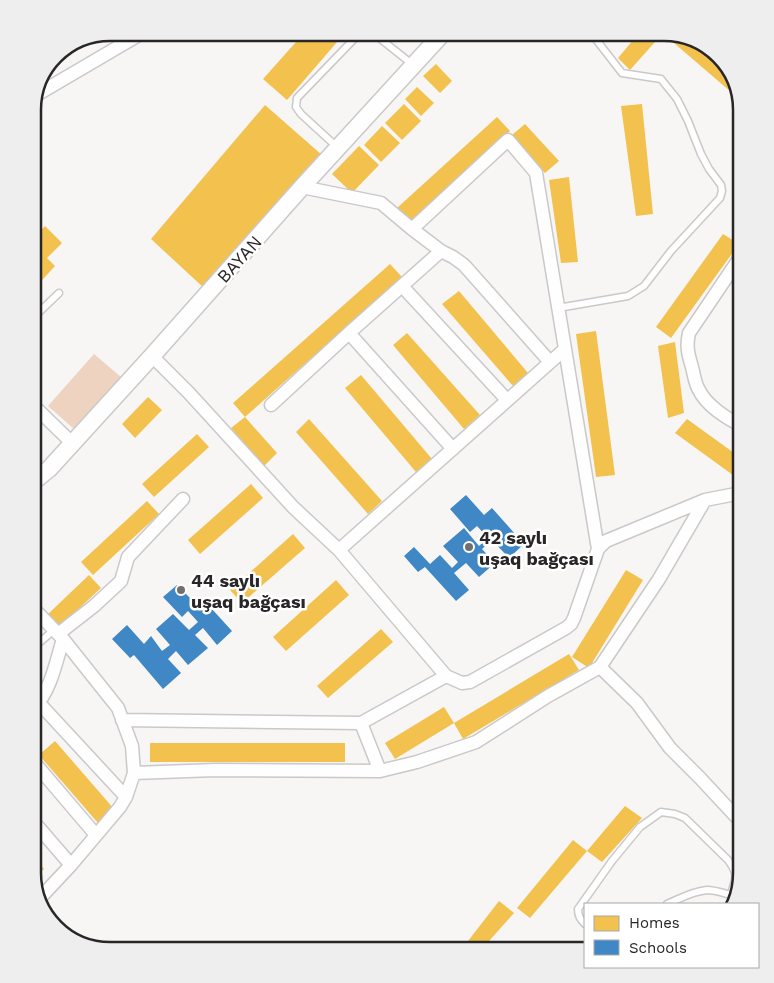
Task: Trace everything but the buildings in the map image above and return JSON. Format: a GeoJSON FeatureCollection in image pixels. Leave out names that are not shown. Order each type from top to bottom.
{"type":"FeatureCollection","features":[{"type":"Feature","properties":{"kind":"street"},"geometry":{"type":"LineString","coordinates":[[45,90],[127,41]]}},
{"type":"Feature","properties":{"kind":"street","name":"BAYAN"},"geometry":{"type":"LineString","coordinates":[[41,475],[152,356],[302,187],[436,41]]}},
{"type":"Feature","properties":{"kind":"street"},"geometry":{"type":"LineString","coordinates":[[412,230],[508,140],[536,173],[598,549]]}},
{"type":"Feature","properties":{"kind":"street"},"geometry":{"type":"LineString","coordinates":[[302,187],[382,204],[412,230],[464,265],[550,362]]}},
{"type":"Feature","properties":{"kind":"street"},"geometry":{"type":"LineString","coordinates":[[271,405],[441,251]]}},
{"type":"Feature","properties":{"kind":"street"},"geometry":{"type":"LineString","coordinates":[[733,269],[689,332],[687,342],[698,390],[706,400],[733,422]]}},
{"type":"Feature","properties":{"kind":"street"},"geometry":{"type":"LineString","coordinates":[[402,286],[507,400]]}},
{"type":"Feature","properties":{"kind":"street"},"geometry":{"type":"LineString","coordinates":[[349,333],[453,449]]}},
{"type":"Feature","properties":{"kind":"street"},"geometry":{"type":"LineString","coordinates":[[339,550],[565,349]]}},
{"type":"Feature","properties":{"kind":"street"},"geometry":{"type":"LineString","coordinates":[[152,356],[208,413],[294,507],[339,550],[446,676],[462,683],[470,682],[571,624],[598,549],[606,541],[705,500],[733,495]]}},
{"type":"Feature","properties":{"kind":"street"},"geometry":{"type":"LineString","coordinates":[[41,413],[72,443]]}},
{"type":"Feature","properties":{"kind":"street"},"geometry":{"type":"LineString","coordinates":[[41,698],[49,684],[58,635],[121,581],[128,557],[183,499]]}},
{"type":"Feature","properties":{"kind":"street"},"geometry":{"type":"LineString","coordinates":[[134,773],[215,770],[380,771],[417,762],[476,742],[548,696],[600,667],[659,579],[705,500]]}},
{"type":"Feature","properties":{"kind":"street"},"geometry":{"type":"LineString","coordinates":[[41,617],[118,708],[132,746],[134,773],[126,797],[120,807],[45,893]]}},
{"type":"Feature","properties":{"kind":"street"},"geometry":{"type":"LineString","coordinates":[[600,667],[636,703],[670,748],[733,813]]}},
{"type":"Feature","properties":{"kind":"street"},"geometry":{"type":"LineString","coordinates":[[122,720],[361,723],[446,676]]}},
{"type":"Feature","properties":{"kind":"street"},"geometry":{"type":"LineString","coordinates":[[41,711],[126,797]]}},
{"type":"Feature","properties":{"kind":"street"},"geometry":{"type":"LineString","coordinates":[[361,723],[380,771]]}},
{"type":"Feature","properties":{"kind":"street"},"geometry":{"type":"LineString","coordinates":[[41,771],[96,835]]}},
{"type":"Feature","properties":{"kind":"street"},"geometry":{"type":"LineString","coordinates":[[41,831],[71,865]]}},
{"type":"Feature","properties":{"kind":"lane"},"geometry":{"type":"LineString","coordinates":[[338,148],[301,114],[296,107],[297,98],[353,41]]}},
{"type":"Feature","properties":{"kind":"lane"},"geometry":{"type":"LineString","coordinates":[[383,41],[413,65]]}},
{"type":"Feature","properties":{"kind":"lane"},"geometry":{"type":"LineString","coordinates":[[558,308],[628,296],[644,286],[671,251],[720,198],[722,191],[721,185],[701,154],[677,99],[661,79],[622,73],[597,41]]}},
{"type":"Feature","properties":{"kind":"lane"},"geometry":{"type":"LineString","coordinates":[[41,310],[59,293]]}},
{"type":"Feature","properties":{"kind":"lane"},"geometry":{"type":"LineString","coordinates":[[41,644],[58,635]]}},
{"type":"Feature","properties":{"kind":"lane"},"geometry":{"type":"LineString","coordinates":[[584,923],[578,914],[578,908],[612,861],[640,827],[661,812],[685,818],[733,866]]}},
{"type":"Feature","properties":{"kind":"lane"},"geometry":{"type":"LineString","coordinates":[[670,903],[706,890],[728,895]]}},
{"type":"Feature","properties":{"kind":"shaded area"},"geometry":{"type":"Polygon","coordinates":[[[94,354],[121,377],[74,429],[48,406],[94,354]]]}},
{"type":"Feature","properties":{"kind":"place","name":"42 saylı uşaq bağçası"},"geometry":{"type":"Point","coordinates":[469,547]}},
{"type":"Feature","properties":{"kind":"place","name":"44 saylı uşaq bağçası"},"geometry":{"type":"Point","coordinates":[181,590]}}]}
